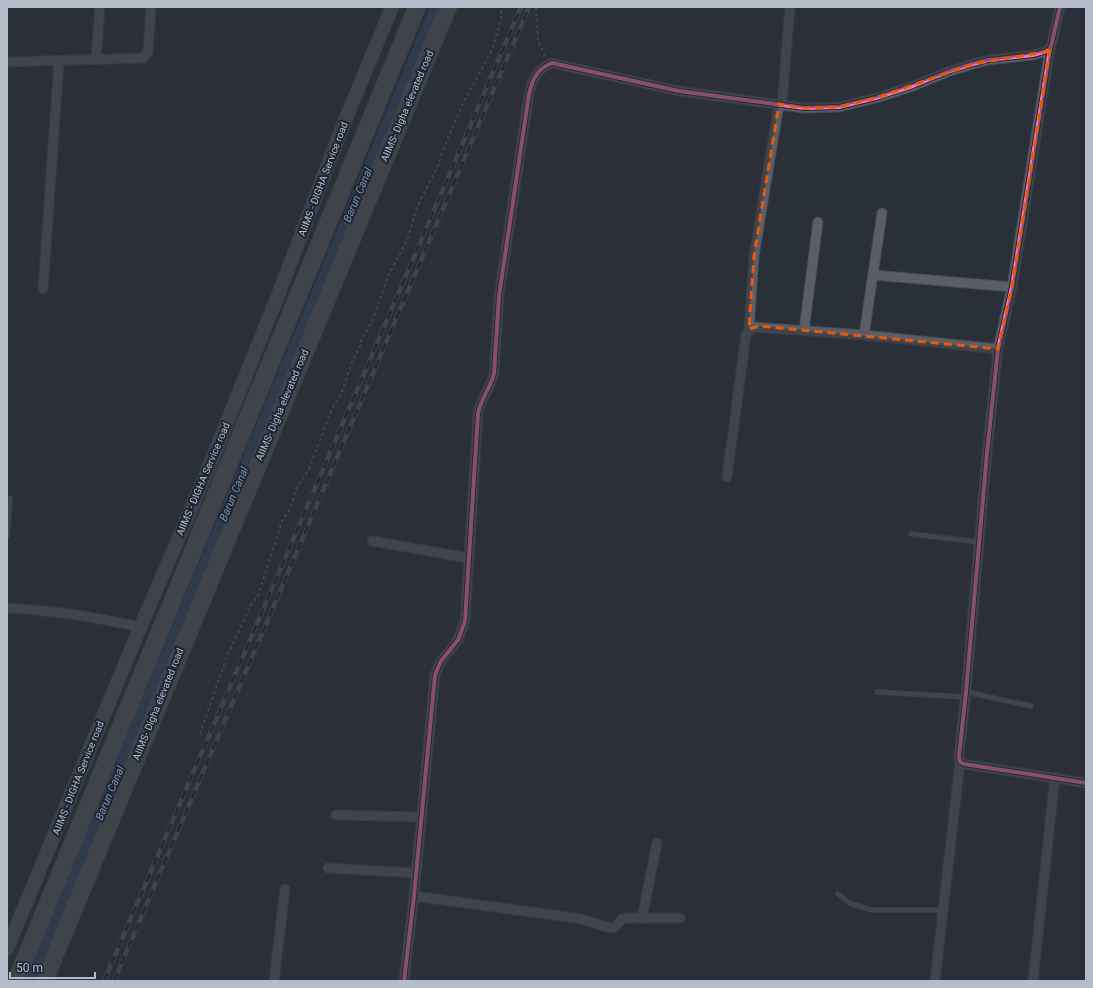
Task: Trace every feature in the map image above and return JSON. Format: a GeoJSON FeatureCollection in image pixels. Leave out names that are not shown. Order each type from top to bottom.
{"type":"FeatureCollection","features":[{"type":"Feature","properties":{"kind":"highway"},"geometry":{"type":"LineString","coordinates":[[16,981],[417,7]]}},
{"type":"Feature","properties":{"kind":"highway","name":"AIIMS- Digha elevated road"},"geometry":{"type":"LineString","coordinates":[[44,981],[448,7]]}},
{"type":"Feature","properties":{"kind":"main road","name":"AIIMS - DIGHA Service road"},"geometry":{"type":"LineString","coordinates":[[7,949],[140,627],[209,466],[279,293],[340,133],[392,7]]}},
{"type":"Feature","properties":{"kind":"street"},"geometry":{"type":"LineString","coordinates":[[96,60],[100,7]]}},
{"type":"Feature","properties":{"kind":"street"},"geometry":{"type":"LineString","coordinates":[[7,62],[145,58],[148,52],[151,7]]}},
{"type":"Feature","properties":{"kind":"street"},"geometry":{"type":"LineString","coordinates":[[727,477],[746,336],[749,329],[754,256],[780,104],[790,7]]}},
{"type":"Feature","properties":{"kind":"street"},"geometry":{"type":"LineString","coordinates":[[936,981],[960,762],[959,756],[998,349],[1012,287],[1050,49],[1060,7]]}},
{"type":"Feature","properties":{"kind":"street"},"geometry":{"type":"LineString","coordinates":[[404,981],[414,896],[435,675],[441,661],[458,640],[462,632],[466,606],[478,414],[479,407],[492,381],[494,373],[499,296],[529,94],[535,76],[539,70],[552,63],[679,91],[821,108],[839,107],[876,98],[988,60],[1032,56],[1050,49]]}},
{"type":"Feature","properties":{"kind":"street"},"geometry":{"type":"LineString","coordinates":[[43,289],[59,61]]}},
{"type":"Feature","properties":{"kind":"street"},"geometry":{"type":"LineString","coordinates":[[864,335],[882,213]]}},
{"type":"Feature","properties":{"kind":"street"},"geometry":{"type":"LineString","coordinates":[[804,330],[818,222]]}},
{"type":"Feature","properties":{"kind":"street"},"geometry":{"type":"LineString","coordinates":[[873,275],[1012,287]]}},
{"type":"Feature","properties":{"kind":"street"},"geometry":{"type":"LineString","coordinates":[[749,329],[756,326],[864,335],[998,349]]}},
{"type":"Feature","properties":{"kind":"street"},"geometry":{"type":"LineString","coordinates":[[372,541],[469,558]]}},
{"type":"Feature","properties":{"kind":"street"},"geometry":{"type":"LineString","coordinates":[[7,608],[49,610],[85,615],[140,627]]}},
{"type":"Feature","properties":{"kind":"street"},"geometry":{"type":"LineString","coordinates":[[960,762],[1086,783]]}},
{"type":"Feature","properties":{"kind":"street"},"geometry":{"type":"LineString","coordinates":[[1032,981],[1055,777]]}},
{"type":"Feature","properties":{"kind":"street"},"geometry":{"type":"LineString","coordinates":[[336,815],[422,817]]}},
{"type":"Feature","properties":{"kind":"street"},"geometry":{"type":"LineString","coordinates":[[642,918],[657,843]]}},
{"type":"Feature","properties":{"kind":"street"},"geometry":{"type":"LineString","coordinates":[[328,868],[416,873]]}},
{"type":"Feature","properties":{"kind":"street"},"geometry":{"type":"LineString","coordinates":[[274,981],[285,889]]}},
{"type":"Feature","properties":{"kind":"street"},"geometry":{"type":"LineString","coordinates":[[414,896],[582,919],[610,928],[615,927],[625,918],[680,918]]}},
{"type":"Feature","properties":{"kind":"lane"},"geometry":{"type":"LineString","coordinates":[[7,536],[10,498]]}},
{"type":"Feature","properties":{"kind":"lane"},"geometry":{"type":"LineString","coordinates":[[911,534],[980,542]]}},
{"type":"Feature","properties":{"kind":"lane"},"geometry":{"type":"LineString","coordinates":[[877,692],[966,695],[1032,706]]}},
{"type":"Feature","properties":{"kind":"lane"},"geometry":{"type":"LineString","coordinates":[[838,894],[849,902],[871,910],[944,910]]}},
{"type":"Feature","properties":{"kind":"path"},"geometry":{"type":"LineString","coordinates":[[200,734],[228,656],[252,603],[258,596],[282,521],[290,508],[297,487],[309,469],[332,409],[341,394],[353,359],[361,345],[361,338],[372,322],[388,276],[408,238],[417,207],[439,164],[441,155],[462,103],[492,50],[501,20],[502,7]]}},
{"type":"Feature","properties":{"kind":"path"},"geometry":{"type":"LineString","coordinates":[[536,7],[538,41],[541,51],[552,63]]}},
{"type":"Feature","properties":{"kind":"highlighted area"},"geometry":{"type":"Polygon","coordinates":[[[1050,49],[1012,287],[998,349],[761,326],[749,329],[754,256],[779,104],[804,108],[839,107],[876,98],[973,64],[1044,52],[1050,49]]]}},
{"type":"Feature","properties":{"kind":"waterway","name":"Barun Canal"},"geometry":{"type":"LineString","coordinates":[[32,981],[436,7]]}},
{"type":"Feature","properties":{"kind":"railway"},"geometry":{"type":"LineString","coordinates":[[104,981],[521,7]]}},
{"type":"Feature","properties":{"kind":"railway"},"geometry":{"type":"LineString","coordinates":[[114,981],[529,7]]}},
{"type":"Feature","properties":{"kind":"cycle path"},"geometry":{"type":"LineString","coordinates":[[404,981],[414,896],[435,675],[441,661],[458,640],[465,621],[478,414],[481,403],[491,384],[494,373],[499,296],[529,94],[536,75],[539,71],[552,63],[679,91],[804,108],[839,107],[876,98],[973,64],[988,60],[1033,55],[1044,52],[1050,49],[1060,7]]}},
{"type":"Feature","properties":{"kind":"cycle path"},"geometry":{"type":"LineString","coordinates":[[1050,49],[1012,287],[998,349],[959,756],[960,762],[964,764],[1086,783]]}}]}
